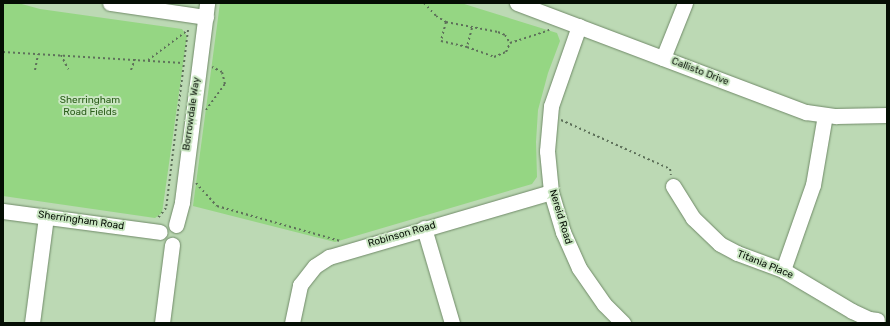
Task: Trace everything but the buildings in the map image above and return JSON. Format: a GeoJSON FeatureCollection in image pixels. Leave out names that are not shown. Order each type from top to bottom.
{"type":"FeatureCollection","features":[{"type":"Feature","properties":{"kind":"street"},"geometry":{"type":"LineString","coordinates":[[110,3],[206,10]]}},
{"type":"Feature","properties":{"kind":"street","name":"Callisto Drive"},"geometry":{"type":"LineString","coordinates":[[517,3],[789,106],[825,115],[887,115]]}},
{"type":"Feature","properties":{"kind":"street"},"geometry":{"type":"LineString","coordinates":[[663,58],[685,3]]}},
{"type":"Feature","properties":{"kind":"street","name":"Borrowdale Way"},"geometry":{"type":"LineString","coordinates":[[162,323],[172,244],[181,236],[176,225],[182,202],[206,10]]}},
{"type":"Feature","properties":{"kind":"street","name":"Nereid Road"},"geometry":{"type":"LineString","coordinates":[[579,26],[556,86],[550,116],[547,151],[551,192],[563,232],[579,268],[604,304],[623,323]]}},
{"type":"Feature","properties":{"kind":"street"},"geometry":{"type":"LineString","coordinates":[[783,270],[811,192],[825,115]]}},
{"type":"Feature","properties":{"kind":"street","name":"Titania Place"},"geometry":{"type":"LineString","coordinates":[[673,186],[693,218],[712,238],[736,253],[783,270],[858,314],[876,320]]}},
{"type":"Feature","properties":{"kind":"street","name":"Robinson Road"},"geometry":{"type":"LineString","coordinates":[[292,323],[297,294],[310,272],[329,257],[551,192]]}},
{"type":"Feature","properties":{"kind":"street","name":"Sherringham Road"},"geometry":{"type":"LineString","coordinates":[[3,211],[155,231]]}},
{"type":"Feature","properties":{"kind":"street"},"geometry":{"type":"LineString","coordinates":[[32,323],[46,217]]}},
{"type":"Feature","properties":{"kind":"street"},"geometry":{"type":"LineString","coordinates":[[172,244],[163,242],[155,231],[166,224],[176,225]]}},
{"type":"Feature","properties":{"kind":"street"},"geometry":{"type":"LineString","coordinates":[[424,228],[452,323]]}},
{"type":"Feature","properties":{"kind":"path"},"geometry":{"type":"LineString","coordinates":[[424,3],[436,16],[446,22],[498,32],[505,35],[510,43]]}},
{"type":"Feature","properties":{"kind":"path"},"geometry":{"type":"LineString","coordinates":[[446,22],[441,41],[467,47],[494,57],[506,52],[510,43],[548,31],[554,17]]}},
{"type":"Feature","properties":{"kind":"path"},"geometry":{"type":"LineString","coordinates":[[467,47],[472,28]]}},
{"type":"Feature","properties":{"kind":"path"},"geometry":{"type":"LineString","coordinates":[[148,60],[188,30],[166,208],[161,217],[152,219],[155,231]]}},
{"type":"Feature","properties":{"kind":"path"},"geometry":{"type":"LineString","coordinates":[[3,52],[182,63]]}},
{"type":"Feature","properties":{"kind":"path"},"geometry":{"type":"LineString","coordinates":[[36,70],[38,54]]}},
{"type":"Feature","properties":{"kind":"path"},"geometry":{"type":"LineString","coordinates":[[61,55],[68,69]]}},
{"type":"Feature","properties":{"kind":"path"},"geometry":{"type":"LineString","coordinates":[[131,70],[135,59]]}},
{"type":"Feature","properties":{"kind":"path"},"geometry":{"type":"LineString","coordinates":[[205,112],[225,84],[222,72],[212,67]]}},
{"type":"Feature","properties":{"kind":"path"},"geometry":{"type":"LineString","coordinates":[[550,116],[670,169],[673,186]]}},
{"type":"Feature","properties":{"kind":"path"},"geometry":{"type":"LineString","coordinates":[[195,178],[196,183],[217,206],[303,228],[340,241],[350,250]]}},
{"type":"Feature","properties":{"kind":"green space","name":"Sherringham Road Fields"},"geometry":{"type":"Polygon","coordinates":[[[3,3],[18,3],[40,9],[182,29],[187,36],[162,213],[155,218],[3,196],[3,3]]]}},
{"type":"Feature","properties":{"kind":"green space"},"geometry":{"type":"Polygon","coordinates":[[[220,3],[461,3],[557,33],[560,41],[548,73],[538,110],[536,142],[537,177],[532,184],[335,242],[193,206],[220,3]]]}}]}
